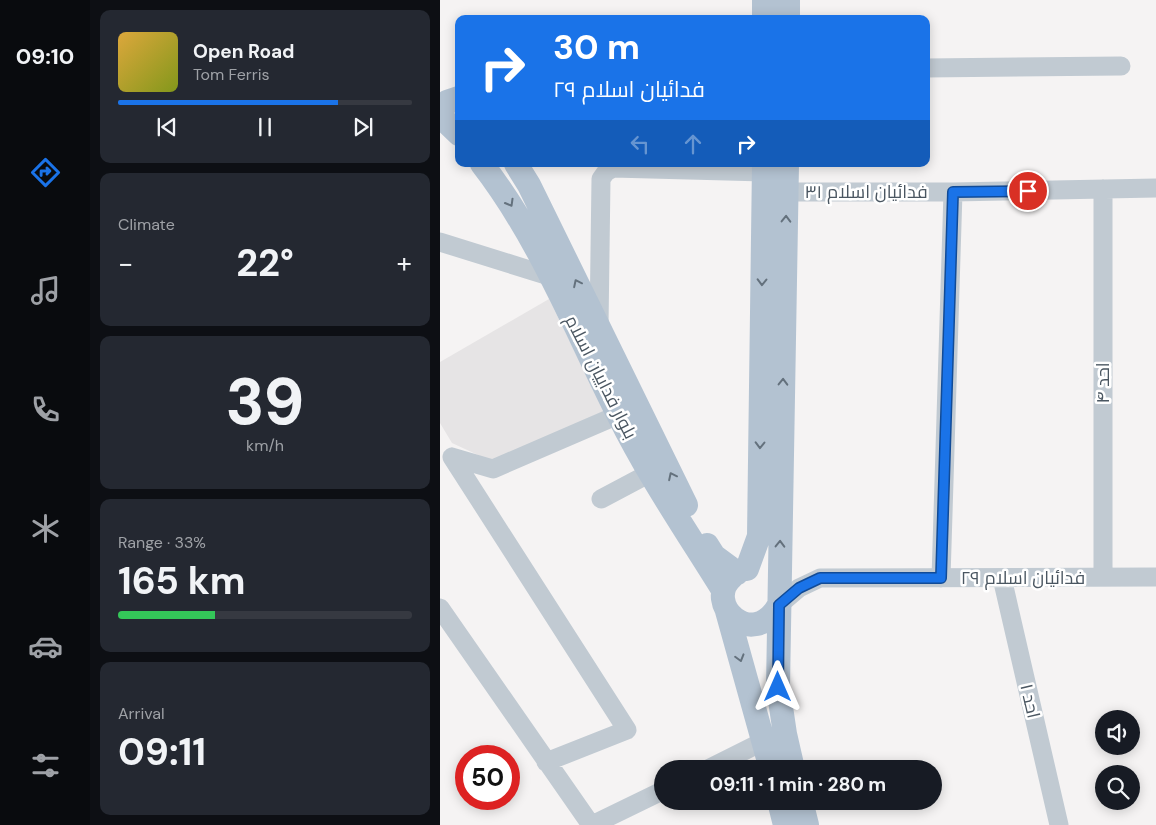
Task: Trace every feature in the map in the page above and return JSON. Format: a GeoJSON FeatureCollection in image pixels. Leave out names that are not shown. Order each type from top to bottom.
{"type":"FeatureCollection","features":[{"type":"Feature","properties":{"kind":"main road"},"geometry":{"type":"LineString","coordinates":[[764,0],[764,15]]}},
{"type":"Feature","properties":{"kind":"main road"},"geometry":{"type":"LineString","coordinates":[[788,0],[788,15]]}},
{"type":"Feature","properties":{"kind":"main road"},"geometry":{"type":"LineString","coordinates":[[455,99],[447,102],[440,115],[455,130]]}},
{"type":"Feature","properties":{"kind":"main road","name":"بلوار فداییان اسلام"},"geometry":{"type":"LineString","coordinates":[[484,167],[507,197],[552,277],[618,415],[650,473],[734,586]]}},
{"type":"Feature","properties":{"kind":"main road","name":"بلوار فداییان اسلام"},"geometry":{"type":"LineString","coordinates":[[518,167],[702,537],[734,586],[769,760]]}},
{"type":"Feature","properties":{"kind":"main road"},"geometry":{"type":"LineString","coordinates":[[787,167],[778,687],[791,760]]}},
{"type":"Feature","properties":{"kind":"main road"},"geometry":{"type":"LineString","coordinates":[[734,586],[758,570],[768,574],[775,583],[779,599],[774,614],[766,621],[755,625],[744,624],[734,619],[734,586],[759,536],[764,168]]}},
{"type":"Feature","properties":{"kind":"main road"},"geometry":{"type":"LineString","coordinates":[[781,810],[785,825]]}},
{"type":"Feature","properties":{"kind":"main road"},"geometry":{"type":"LineString","coordinates":[[804,810],[807,825]]}},
{"type":"Feature","properties":{"kind":"street"},"geometry":{"type":"LineString","coordinates":[[930,68],[1121,66]]}},
{"type":"Feature","properties":{"kind":"street"},"geometry":{"type":"LineString","coordinates":[[599,330],[601,179],[606,172],[613,168],[764,168]]}},
{"type":"Feature","properties":{"kind":"street","name":"فدائیان اسلام ۳۱"},"geometry":{"type":"LineString","coordinates":[[786,192],[953,192],[1156,188]]}},
{"type":"Feature","properties":{"kind":"street","name":"احد ۴"},"geometry":{"type":"LineString","coordinates":[[1103,189],[1103,577]]}},
{"type":"Feature","properties":{"kind":"street"},"geometry":{"type":"LineString","coordinates":[[941,578],[953,192]]}},
{"type":"Feature","properties":{"kind":"street"},"geometry":{"type":"LineString","coordinates":[[440,242],[552,277]]}},
{"type":"Feature","properties":{"kind":"street"},"geometry":{"type":"LineString","coordinates":[[446,459],[493,469],[618,415]]}},
{"type":"Feature","properties":{"kind":"street"},"geometry":{"type":"LineString","coordinates":[[446,459],[627,730],[546,762]]}},
{"type":"Feature","properties":{"kind":"street"},"geometry":{"type":"LineString","coordinates":[[601,499],[650,473]]}},
{"type":"Feature","properties":{"kind":"street","name":"فدائیان اسلام ۲۹"},"geometry":{"type":"LineString","coordinates":[[779,599],[820,578],[1156,577]]}},
{"type":"Feature","properties":{"kind":"street","name":"احد ۱"},"geometry":{"type":"LineString","coordinates":[[1002,578],[1058,825]]}},
{"type":"Feature","properties":{"kind":"street"},"geometry":{"type":"LineString","coordinates":[[440,608],[546,762],[592,825],[654,795]]}},
{"type":"Feature","properties":{"kind":"street"},"geometry":{"type":"LineString","coordinates":[[726,760],[764,741]]}},
{"type":"Feature","properties":{"kind":"shaded area"},"geometry":{"type":"Polygon","coordinates":[[[549,299],[604,411],[493,462],[452,443],[440,423],[440,362],[549,299]]]}},
{"type":"Feature","properties":{"kind":"route"},"geometry":{"type":"LineString","coordinates":[[778,687],[779,605],[799,588],[820,578],[941,578],[953,192],[1028,191]]}}]}
